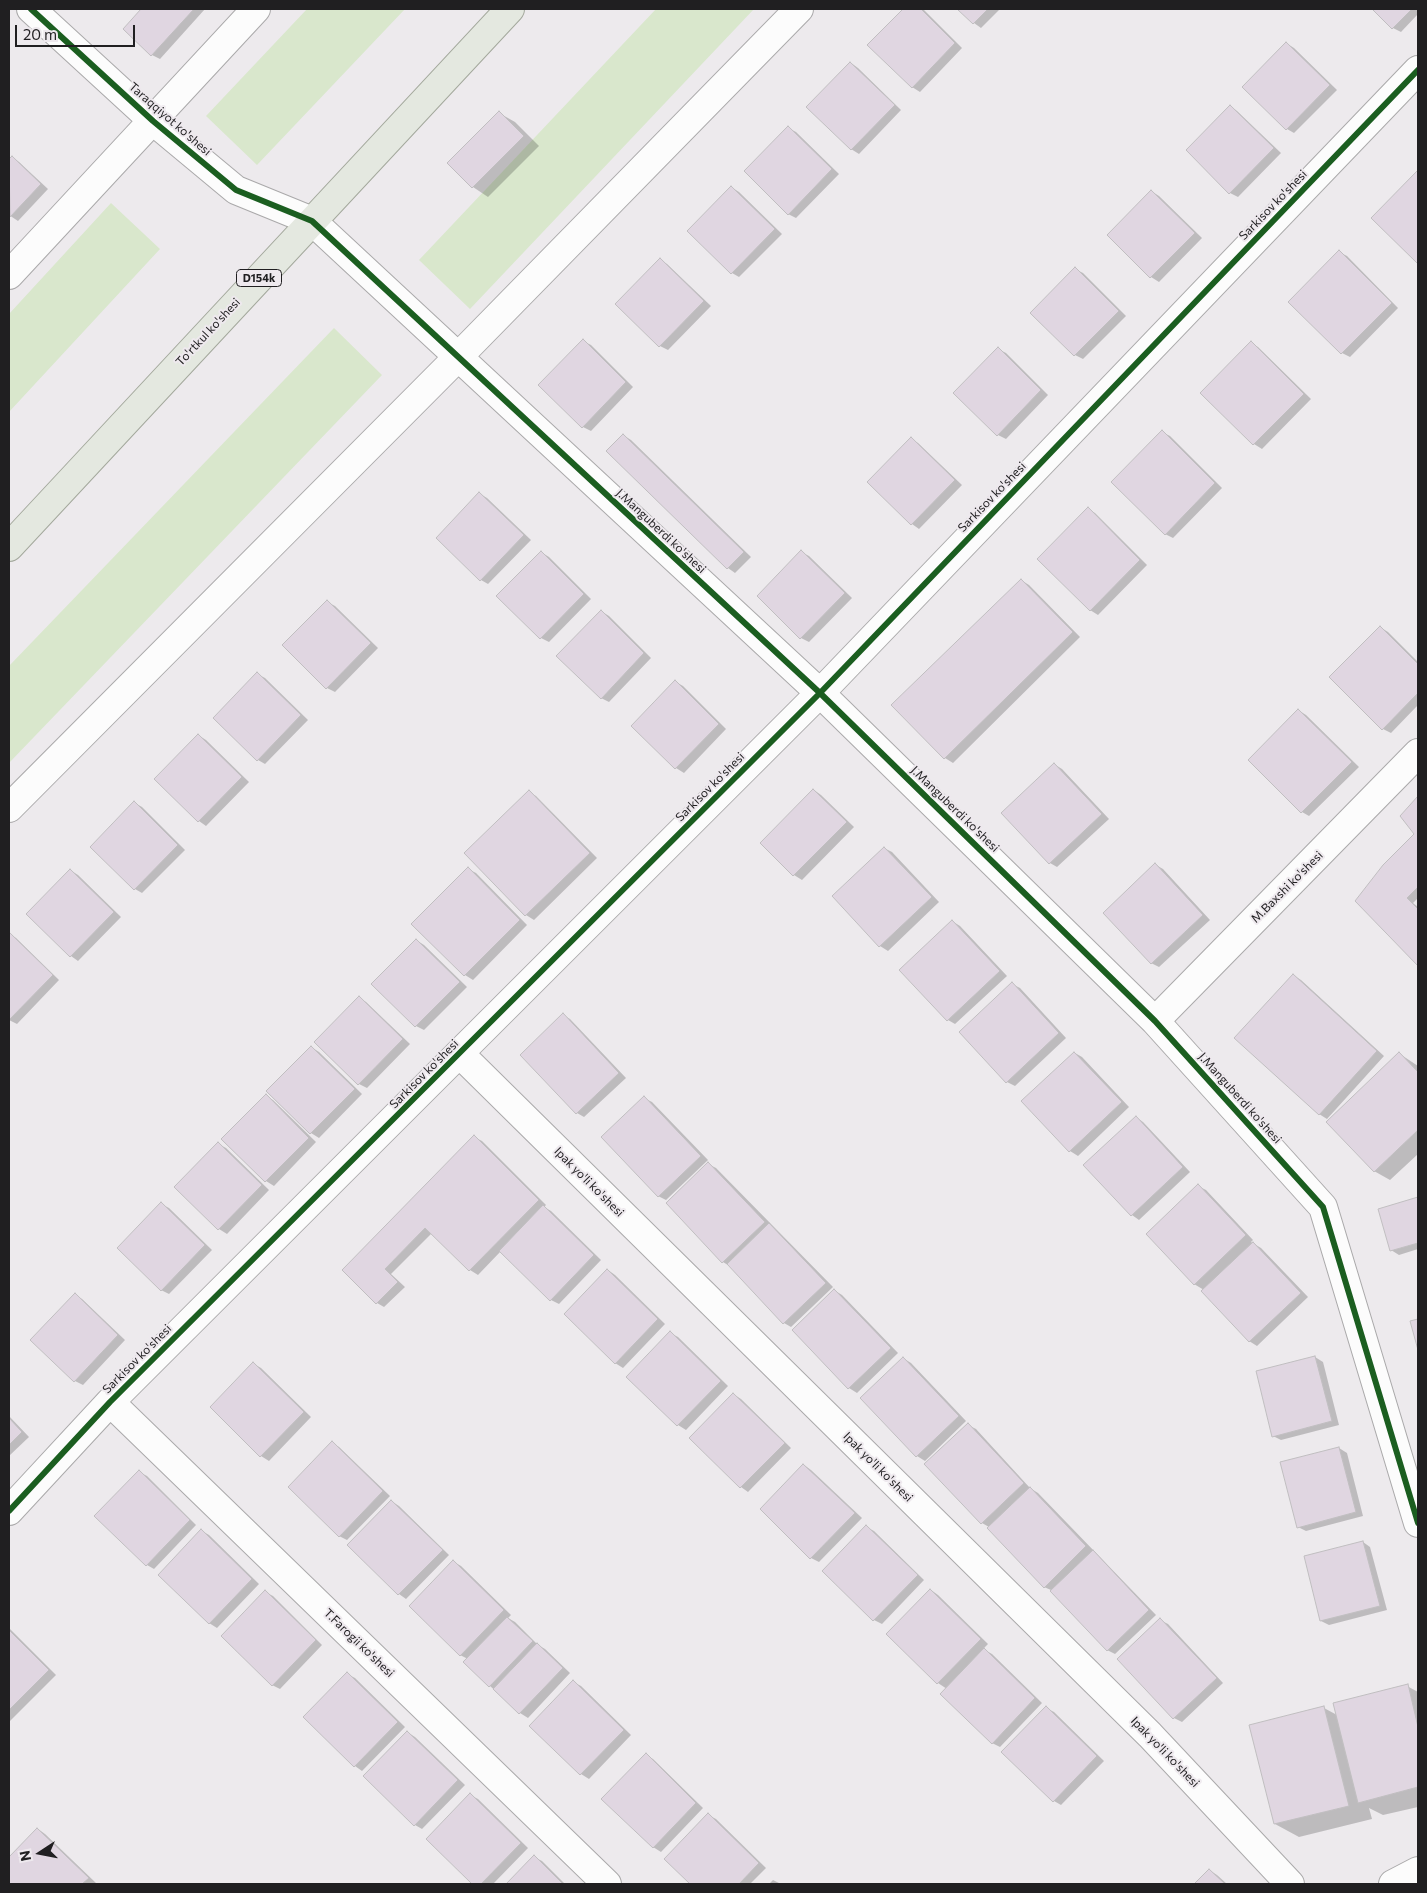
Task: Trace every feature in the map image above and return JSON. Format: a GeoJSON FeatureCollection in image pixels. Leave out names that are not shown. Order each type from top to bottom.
{"type":"FeatureCollection","features":[{"type":"Feature","properties":{"kind":"main road","name":"To'rtkul ko'shesi"},"geometry":{"type":"LineString","coordinates":[[9,547],[510,9]]}},
{"type":"Feature","properties":{"kind":"street","name":"Taraqqiyot ko'shesi"},"geometry":{"type":"LineString","coordinates":[[30,9],[153,121],[236,190],[312,221]]}},
{"type":"Feature","properties":{"kind":"street"},"geometry":{"type":"LineString","coordinates":[[9,275],[256,9]]}},
{"type":"Feature","properties":{"kind":"street"},"geometry":{"type":"LineString","coordinates":[[9,808],[457,358],[799,9]]}},
{"type":"Feature","properties":{"kind":"street","name":"Sarkisov ko'shesi"},"geometry":{"type":"LineString","coordinates":[[9,1511],[110,1402],[820,693],[1418,70]]}},
{"type":"Feature","properties":{"kind":"street","name":"J.Manguberdi ko'shesi"},"geometry":{"type":"LineString","coordinates":[[312,221],[457,358],[820,693],[1155,1021],[1323,1207],[1418,1523]]}},
{"type":"Feature","properties":{"kind":"street","name":"M.Baxshi ko'shesi"},"geometry":{"type":"LineString","coordinates":[[1155,1021],[1418,753]]}},
{"type":"Feature","properties":{"kind":"street","name":"Ipak yo'li ko'shesi"},"geometry":{"type":"LineString","coordinates":[[460,1054],[1150,1735],[1290,1884]]}},
{"type":"Feature","properties":{"kind":"street","name":"T.Farogii ko'shesi"},"geometry":{"type":"LineString","coordinates":[[110,1402],[607,1884]]}},
{"type":"Feature","properties":{"kind":"street"},"geometry":{"type":"LineString","coordinates":[[1393,1884],[1418,1871]]}},
{"type":"Feature","properties":{"kind":"green space"},"geometry":{"type":"Polygon","coordinates":[[[307,9],[405,9],[257,165],[206,116],[307,9]]]}},
{"type":"Feature","properties":{"kind":"green space"},"geometry":{"type":"Polygon","coordinates":[[[656,9],[754,9],[470,309],[419,260],[656,9]]]}},
{"type":"Feature","properties":{"kind":"green space"},"geometry":{"type":"Polygon","coordinates":[[[111,203],[160,249],[9,412],[9,314],[111,203]]]}},
{"type":"Feature","properties":{"kind":"green space"},"geometry":{"type":"Polygon","coordinates":[[[334,328],[382,375],[9,763],[9,666],[334,328]]]}},
{"type":"Feature","properties":{"kind":"building"},"geometry":{"type":"Polygon","coordinates":[[[141,9],[194,9],[151,56],[123,29],[141,9]]]}},
{"type":"Feature","properties":{"kind":"building"},"geometry":{"type":"Polygon","coordinates":[[[903,9],[921,9],[955,43],[912,88],[867,45],[903,9]]]}},
{"type":"Feature","properties":{"kind":"building"},"geometry":{"type":"Polygon","coordinates":[[[957,9],[988,9],[973,24],[957,9]]]}},
{"type":"Feature","properties":{"kind":"building"},"geometry":{"type":"Polygon","coordinates":[[[1372,9],[1412,9],[1392,29],[1372,9]]]}},
{"type":"Feature","properties":{"kind":"building"},"geometry":{"type":"Polygon","coordinates":[[[1286,42],[1330,85],[1286,130],[1242,87],[1286,42]]]}},
{"type":"Feature","properties":{"kind":"building"},"geometry":{"type":"Polygon","coordinates":[[[850,62],[895,105],[851,150],[806,107],[850,62]]]}},
{"type":"Feature","properties":{"kind":"building"},"geometry":{"type":"Polygon","coordinates":[[[1230,105],[1274,148],[1229,194],[1186,150],[1230,105]]]}},
{"type":"Feature","properties":{"kind":"building"},"geometry":{"type":"Polygon","coordinates":[[[499,111],[524,136],[472,188],[447,163],[499,111]]]}},
{"type":"Feature","properties":{"kind":"building"},"geometry":{"type":"Polygon","coordinates":[[[788,126],[832,169],[788,215],[744,171],[788,126]]]}},
{"type":"Feature","properties":{"kind":"building"},"geometry":{"type":"Polygon","coordinates":[[[12,156],[41,184],[10,217],[9,159],[12,156]]]}},
{"type":"Feature","properties":{"kind":"building"},"geometry":{"type":"Polygon","coordinates":[[[1418,170],[1418,264],[1371,218],[1418,170]]]}},
{"type":"Feature","properties":{"kind":"building"},"geometry":{"type":"Polygon","coordinates":[[[731,186],[775,229],[731,274],[687,231],[731,186]]]}},
{"type":"Feature","properties":{"kind":"building"},"geometry":{"type":"Polygon","coordinates":[[[1151,190],[1195,233],[1150,278],[1107,235],[1151,190]]]}},
{"type":"Feature","properties":{"kind":"building"},"geometry":{"type":"Polygon","coordinates":[[[1339,250],[1392,303],[1341,354],[1288,302],[1339,250]]]}},
{"type":"Feature","properties":{"kind":"building"},"geometry":{"type":"Polygon","coordinates":[[[660,258],[704,301],[659,347],[615,304],[660,258]]]}},
{"type":"Feature","properties":{"kind":"building"},"geometry":{"type":"Polygon","coordinates":[[[1075,267],[1119,311],[1074,356],[1030,313],[1075,267]]]}},
{"type":"Feature","properties":{"kind":"building"},"geometry":{"type":"Polygon","coordinates":[[[583,339],[626,382],[582,428],[538,385],[583,339]]]}},
{"type":"Feature","properties":{"kind":"building"},"geometry":{"type":"Polygon","coordinates":[[[1251,341],[1304,394],[1253,445],[1200,393],[1251,341]]]}},
{"type":"Feature","properties":{"kind":"building"},"geometry":{"type":"Polygon","coordinates":[[[998,347],[1041,390],[997,436],[953,393],[998,347]]]}},
{"type":"Feature","properties":{"kind":"building"},"geometry":{"type":"Polygon","coordinates":[[[1162,430],[1215,483],[1165,535],[1111,482],[1162,430]]]}},
{"type":"Feature","properties":{"kind":"building"},"geometry":{"type":"Polygon","coordinates":[[[623,434],[744,552],[727,569],[606,451],[623,434]]]}},
{"type":"Feature","properties":{"kind":"building"},"geometry":{"type":"Polygon","coordinates":[[[911,437],[955,480],[911,525],[867,482],[911,437]]]}},
{"type":"Feature","properties":{"kind":"building"},"geometry":{"type":"Polygon","coordinates":[[[479,492],[524,535],[480,581],[436,538],[479,492]]]}},
{"type":"Feature","properties":{"kind":"building"},"geometry":{"type":"Polygon","coordinates":[[[1088,507],[1140,560],[1090,611],[1037,559],[1088,507]]]}},
{"type":"Feature","properties":{"kind":"building"},"geometry":{"type":"Polygon","coordinates":[[[801,550],[845,593],[800,639],[757,596],[801,550]]]}},
{"type":"Feature","properties":{"kind":"building"},"geometry":{"type":"Polygon","coordinates":[[[541,551],[584,594],[540,639],[496,596],[541,551]]]}},
{"type":"Feature","properties":{"kind":"building"},"geometry":{"type":"Polygon","coordinates":[[[1021,579],[1073,632],[944,759],[891,705],[1021,579]]]}},
{"type":"Feature","properties":{"kind":"building"},"geometry":{"type":"Polygon","coordinates":[[[327,600],[371,643],[326,689],[282,645],[327,600]]]}},
{"type":"Feature","properties":{"kind":"building"},"geometry":{"type":"Polygon","coordinates":[[[601,610],[644,653],[601,699],[556,656],[601,610]]]}},
{"type":"Feature","properties":{"kind":"building"},"geometry":{"type":"Polygon","coordinates":[[[1380,626],[1418,664],[1418,693],[1382,730],[1329,677],[1380,626]]]}},
{"type":"Feature","properties":{"kind":"building"},"geometry":{"type":"Polygon","coordinates":[[[257,672],[301,715],[257,761],[213,718],[257,672]]]}},
{"type":"Feature","properties":{"kind":"building"},"geometry":{"type":"Polygon","coordinates":[[[675,680],[719,724],[675,769],[631,726],[675,680]]]}},
{"type":"Feature","properties":{"kind":"building"},"geometry":{"type":"Polygon","coordinates":[[[1298,709],[1352,762],[1301,813],[1248,760],[1298,709]]]}},
{"type":"Feature","properties":{"kind":"building"},"geometry":{"type":"Polygon","coordinates":[[[198,734],[242,777],[198,822],[154,779],[198,734]]]}},
{"type":"Feature","properties":{"kind":"building"},"geometry":{"type":"Polygon","coordinates":[[[1054,763],[1102,814],[1049,864],[1001,813],[1054,763]]]}},
{"type":"Feature","properties":{"kind":"building"},"geometry":{"type":"Polygon","coordinates":[[[813,789],[847,822],[793,876],[760,843],[813,789]]]}},
{"type":"Feature","properties":{"kind":"building"},"geometry":{"type":"Polygon","coordinates":[[[529,790],[590,853],[525,916],[464,853],[529,790]]]}},
{"type":"Feature","properties":{"kind":"building"},"geometry":{"type":"Polygon","coordinates":[[[1418,796],[1418,887],[1407,898],[1418,909],[1418,966],[1355,901],[1383,865],[1414,834],[1400,816],[1418,796]]]}},
{"type":"Feature","properties":{"kind":"building"},"geometry":{"type":"Polygon","coordinates":[[[134,801],[178,845],[134,890],[90,847],[134,801]]]}},
{"type":"Feature","properties":{"kind":"building"},"geometry":{"type":"Polygon","coordinates":[[[884,847],[932,897],[879,947],[832,896],[884,847]]]}},
{"type":"Feature","properties":{"kind":"building"},"geometry":{"type":"Polygon","coordinates":[[[1155,863],[1203,915],[1151,964],[1103,913],[1155,863]]]}},
{"type":"Feature","properties":{"kind":"building"},"geometry":{"type":"Polygon","coordinates":[[[468,867],[520,920],[464,976],[411,924],[468,867]]]}},
{"type":"Feature","properties":{"kind":"building"},"geometry":{"type":"Polygon","coordinates":[[[70,869],[114,912],[70,957],[26,914],[70,869]]]}},
{"type":"Feature","properties":{"kind":"building"},"geometry":{"type":"Polygon","coordinates":[[[952,920],[1000,971],[947,1021],[899,970],[952,920]]]}},
{"type":"Feature","properties":{"kind":"building"},"geometry":{"type":"Polygon","coordinates":[[[9,932],[53,975],[9,1020],[9,932]]]}},
{"type":"Feature","properties":{"kind":"building"},"geometry":{"type":"Polygon","coordinates":[[[416,939],[460,982],[415,1027],[371,984],[416,939]]]}},
{"type":"Feature","properties":{"kind":"building"},"geometry":{"type":"Polygon","coordinates":[[[1293,974],[1377,1051],[1319,1115],[1234,1038],[1293,974]]]}},
{"type":"Feature","properties":{"kind":"building"},"geometry":{"type":"Polygon","coordinates":[[[1012,982],[1059,1033],[1006,1083],[959,1032],[1012,982]]]}},
{"type":"Feature","properties":{"kind":"building"},"geometry":{"type":"Polygon","coordinates":[[[359,996],[403,1039],[358,1085],[314,1042],[359,996]]]}},
{"type":"Feature","properties":{"kind":"building"},"geometry":{"type":"Polygon","coordinates":[[[563,1013],[619,1073],[576,1114],[520,1055],[563,1013]]]}},
{"type":"Feature","properties":{"kind":"building"},"geometry":{"type":"Polygon","coordinates":[[[311,1046],[355,1089],[310,1134],[266,1091],[311,1046]]]}},
{"type":"Feature","properties":{"kind":"building"},"geometry":{"type":"Polygon","coordinates":[[[1074,1052],[1122,1102],[1069,1152],[1021,1101],[1074,1052]]]}},
{"type":"Feature","properties":{"kind":"building"},"geometry":{"type":"Polygon","coordinates":[[[1399,1052],[1418,1072],[1418,1130],[1374,1172],[1326,1122],[1399,1052]]]}},
{"type":"Feature","properties":{"kind":"building"},"geometry":{"type":"Polygon","coordinates":[[[266,1094],[309,1138],[265,1182],[221,1139],[266,1094]]]}},
{"type":"Feature","properties":{"kind":"building"},"geometry":{"type":"Polygon","coordinates":[[[644,1096],[701,1156],[658,1197],[601,1137],[644,1096]]]}},
{"type":"Feature","properties":{"kind":"building"},"geometry":{"type":"Polygon","coordinates":[[[1136,1116],[1183,1167],[1131,1216],[1083,1165],[1136,1116]]]}},
{"type":"Feature","properties":{"kind":"building"},"geometry":{"type":"Polygon","coordinates":[[[474,1135],[539,1200],[469,1271],[425,1228],[385,1269],[398,1282],[376,1304],[342,1270],[474,1135]]]}},
{"type":"Feature","properties":{"kind":"building"},"geometry":{"type":"Polygon","coordinates":[[[218,1142],[262,1185],[218,1230],[174,1187],[218,1142]]]}},
{"type":"Feature","properties":{"kind":"building"},"geometry":{"type":"Polygon","coordinates":[[[708,1162],[765,1222],[722,1263],[666,1203],[708,1162]]]}},
{"type":"Feature","properties":{"kind":"building"},"geometry":{"type":"Polygon","coordinates":[[[1198,1184],[1246,1235],[1194,1285],[1146,1234],[1198,1184]]]}},
{"type":"Feature","properties":{"kind":"building"},"geometry":{"type":"Polygon","coordinates":[[[1418,1197],[1418,1243],[1390,1251],[1378,1209],[1418,1197]]]}},
{"type":"Feature","properties":{"kind":"building"},"geometry":{"type":"Polygon","coordinates":[[[161,1202],[205,1245],[161,1291],[117,1248],[161,1202]]]}},
{"type":"Feature","properties":{"kind":"building"},"geometry":{"type":"Polygon","coordinates":[[[543,1205],[594,1255],[550,1301],[499,1251],[543,1205]]]}},
{"type":"Feature","properties":{"kind":"building"},"geometry":{"type":"Polygon","coordinates":[[[769,1223],[826,1283],[783,1324],[727,1264],[769,1223]]]}},
{"type":"Feature","properties":{"kind":"building"},"geometry":{"type":"Polygon","coordinates":[[[1253,1242],[1301,1293],[1249,1342],[1201,1291],[1253,1242]]]}},
{"type":"Feature","properties":{"kind":"building"},"geometry":{"type":"Polygon","coordinates":[[[607,1269],[658,1319],[615,1364],[564,1314],[607,1269]]]}},
{"type":"Feature","properties":{"kind":"building"},"geometry":{"type":"Polygon","coordinates":[[[834,1289],[891,1348],[848,1389],[792,1330],[834,1289]]]}},
{"type":"Feature","properties":{"kind":"building"},"geometry":{"type":"Polygon","coordinates":[[[75,1293],[118,1335],[74,1382],[30,1340],[75,1293]]]}},
{"type":"Feature","properties":{"kind":"building"},"geometry":{"type":"Polygon","coordinates":[[[1418,1319],[1418,1350],[1410,1321],[1418,1319]]]}},
{"type":"Feature","properties":{"kind":"building"},"geometry":{"type":"Polygon","coordinates":[[[670,1331],[721,1381],[677,1426],[626,1377],[670,1331]]]}},
{"type":"Feature","properties":{"kind":"building"},"geometry":{"type":"Polygon","coordinates":[[[1315,1356],[1332,1421],[1272,1437],[1256,1371],[1315,1356]]]}},
{"type":"Feature","properties":{"kind":"building"},"geometry":{"type":"Polygon","coordinates":[[[903,1357],[959,1416],[916,1457],[860,1398],[903,1357]]]}},
{"type":"Feature","properties":{"kind":"building"},"geometry":{"type":"Polygon","coordinates":[[[253,1362],[304,1412],[260,1457],[210,1407],[253,1362]]]}},
{"type":"Feature","properties":{"kind":"building"},"geometry":{"type":"Polygon","coordinates":[[[733,1393],[785,1443],[740,1488],[689,1438],[733,1393]]]}},
{"type":"Feature","properties":{"kind":"building"},"geometry":{"type":"Polygon","coordinates":[[[9,1418],[22,1432],[9,1445],[9,1418]]]}},
{"type":"Feature","properties":{"kind":"building"},"geometry":{"type":"Polygon","coordinates":[[[968,1423],[1024,1483],[981,1524],[924,1464],[968,1423]]]}},
{"type":"Feature","properties":{"kind":"building"},"geometry":{"type":"Polygon","coordinates":[[[332,1441],[383,1491],[339,1537],[288,1487],[332,1441]]]}},
{"type":"Feature","properties":{"kind":"building"},"geometry":{"type":"Polygon","coordinates":[[[1339,1447],[1356,1512],[1297,1528],[1280,1462],[1339,1447]]]}},
{"type":"Feature","properties":{"kind":"building"},"geometry":{"type":"Polygon","coordinates":[[[803,1464],[855,1513],[810,1559],[760,1509],[803,1464]]]}},
{"type":"Feature","properties":{"kind":"building"},"geometry":{"type":"Polygon","coordinates":[[[139,1470],[190,1520],[146,1566],[94,1516],[139,1470]]]}},
{"type":"Feature","properties":{"kind":"building"},"geometry":{"type":"Polygon","coordinates":[[[1030,1487],[1086,1546],[1044,1588],[987,1528],[1030,1487]]]}},
{"type":"Feature","properties":{"kind":"building"},"geometry":{"type":"Polygon","coordinates":[[[391,1500],[443,1550],[398,1595],[347,1545],[391,1500]]]}},
{"type":"Feature","properties":{"kind":"building"},"geometry":{"type":"Polygon","coordinates":[[[866,1525],[918,1575],[873,1621],[822,1571],[866,1525]]]}},
{"type":"Feature","properties":{"kind":"building"},"geometry":{"type":"Polygon","coordinates":[[[201,1529],[252,1579],[209,1624],[158,1575],[201,1529]]]}},
{"type":"Feature","properties":{"kind":"building"},"geometry":{"type":"Polygon","coordinates":[[[1363,1541],[1380,1606],[1320,1621],[1304,1556],[1363,1541]]]}},
{"type":"Feature","properties":{"kind":"building"},"geometry":{"type":"Polygon","coordinates":[[[1093,1550],[1149,1610],[1107,1651],[1050,1591],[1093,1550]]]}},
{"type":"Feature","properties":{"kind":"building"},"geometry":{"type":"Polygon","coordinates":[[[453,1560],[504,1610],[460,1656],[409,1606],[453,1560]]]}},
{"type":"Feature","properties":{"kind":"building"},"geometry":{"type":"Polygon","coordinates":[[[930,1589],[981,1639],[937,1684],[886,1634],[930,1589]]]}},
{"type":"Feature","properties":{"kind":"building"},"geometry":{"type":"Polygon","coordinates":[[[265,1590],[316,1640],[272,1686],[221,1636],[265,1590]]]}},
{"type":"Feature","properties":{"kind":"building"},"geometry":{"type":"Polygon","coordinates":[[[507,1617],[533,1641],[489,1687],[463,1662],[507,1617]]]}},
{"type":"Feature","properties":{"kind":"building"},"geometry":{"type":"Polygon","coordinates":[[[1160,1618],[1217,1678],[1173,1719],[1117,1659],[1160,1618]]]}},
{"type":"Feature","properties":{"kind":"building"},"geometry":{"type":"Polygon","coordinates":[[[9,1630],[49,1670],[9,1710],[9,1630]]]}},
{"type":"Feature","properties":{"kind":"building"},"geometry":{"type":"Polygon","coordinates":[[[537,1643],[563,1668],[519,1714],[493,1689],[537,1643]]]}},
{"type":"Feature","properties":{"kind":"building"},"geometry":{"type":"Polygon","coordinates":[[[984,1648],[1035,1698],[992,1744],[940,1694],[984,1648]]]}},
{"type":"Feature","properties":{"kind":"building"},"geometry":{"type":"Polygon","coordinates":[[[347,1672],[398,1722],[354,1767],[303,1717],[347,1672]]]}},
{"type":"Feature","properties":{"kind":"building"},"geometry":{"type":"Polygon","coordinates":[[[573,1680],[624,1730],[580,1775],[529,1726],[573,1680]]]}},
{"type":"Feature","properties":{"kind":"building"},"geometry":{"type":"Polygon","coordinates":[[[1408,1684],[1418,1727],[1418,1787],[1358,1803],[1333,1703],[1408,1684]]]}},
{"type":"Feature","properties":{"kind":"building"},"geometry":{"type":"Polygon","coordinates":[[[1046,1706],[1097,1756],[1053,1802],[1001,1752],[1046,1706]]]}},
{"type":"Feature","properties":{"kind":"building"},"geometry":{"type":"Polygon","coordinates":[[[1324,1706],[1349,1806],[1274,1824],[1249,1725],[1324,1706]]]}},
{"type":"Feature","properties":{"kind":"building"},"geometry":{"type":"Polygon","coordinates":[[[407,1731],[458,1780],[414,1826],[363,1776],[407,1731]]]}},
{"type":"Feature","properties":{"kind":"building"},"geometry":{"type":"Polygon","coordinates":[[[646,1753],[696,1803],[653,1848],[601,1799],[646,1753]]]}},
{"type":"Feature","properties":{"kind":"building"},"geometry":{"type":"Polygon","coordinates":[[[470,1793],[521,1843],[481,1884],[472,1884],[426,1839],[470,1793]]]}},
{"type":"Feature","properties":{"kind":"building"},"geometry":{"type":"Polygon","coordinates":[[[708,1813],[759,1863],[739,1884],[690,1884],[664,1859],[708,1813]]]}},
{"type":"Feature","properties":{"kind":"building"},"geometry":{"type":"Polygon","coordinates":[[[37,1828],[89,1878],[82,1884],[9,1884],[9,1857],[37,1828]]]}},
{"type":"Feature","properties":{"kind":"building"},"geometry":{"type":"Polygon","coordinates":[[[534,1855],[563,1884],[506,1884],[534,1855]]]}},
{"type":"Feature","properties":{"kind":"building"},"geometry":{"type":"Polygon","coordinates":[[[1209,1869],[1225,1884],[1194,1884],[1209,1869]]]}},
{"type":"Feature","properties":{"kind":"cycle path"},"geometry":{"type":"LineString","coordinates":[[31,9],[153,121],[236,190],[312,221],[820,693],[1155,1021],[1323,1207],[1418,1523]]}},
{"type":"Feature","properties":{"kind":"cycle path"},"geometry":{"type":"LineString","coordinates":[[9,1511],[110,1402],[820,693],[1418,70]]}}]}
